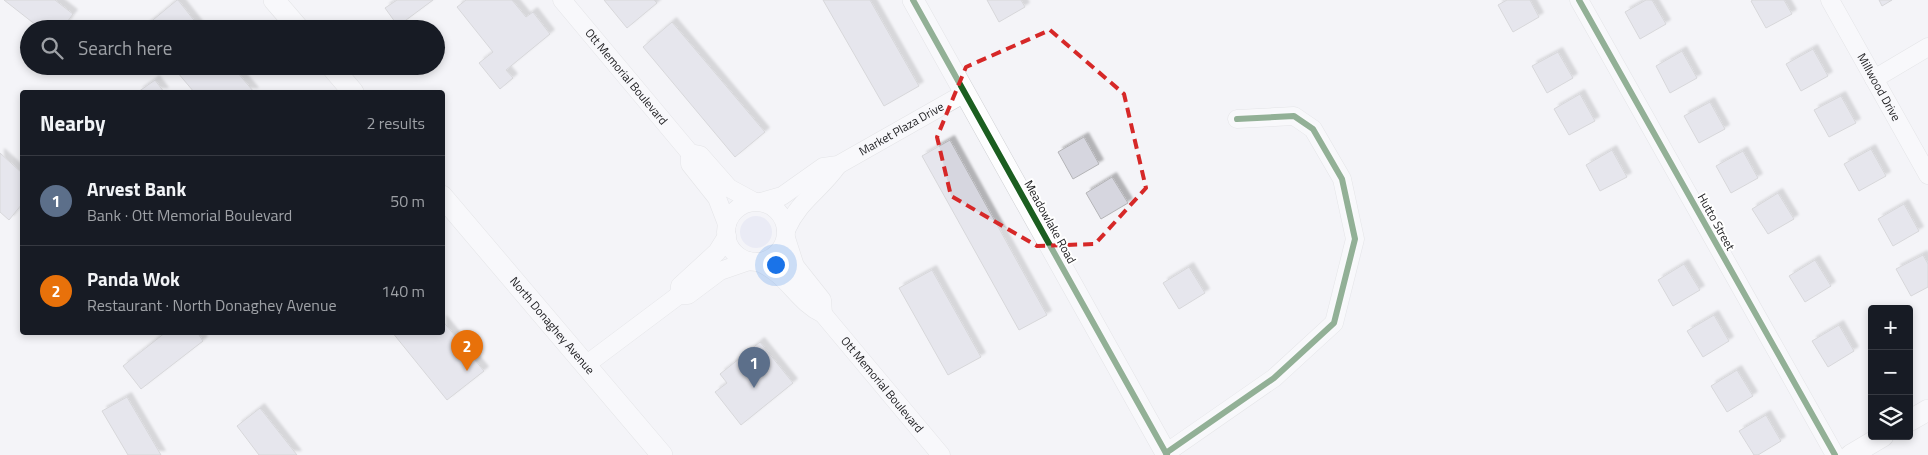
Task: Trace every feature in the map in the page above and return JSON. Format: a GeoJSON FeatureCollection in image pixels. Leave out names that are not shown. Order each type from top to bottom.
{"type":"FeatureCollection","features":[{"type":"Feature","properties":{"kind":"street"},"geometry":{"type":"LineString","coordinates":[[274,0],[291,20]]}},
{"type":"Feature","properties":{"kind":"street","name":"Ott Memorial Boulevard"},"geometry":{"type":"LineString","coordinates":[[562,0],[690,153],[700,155],[729,188],[757,202]]}},
{"type":"Feature","properties":{"kind":"street","name":"Meadowlake Road"},"geometry":{"type":"LineString","coordinates":[[913,0],[1166,454]]}},
{"type":"Feature","properties":{"kind":"street","name":"Hutto Street"},"geometry":{"type":"LineString","coordinates":[[1579,0],[1834,455]]}},
{"type":"Feature","properties":{"kind":"street","name":"Millwood Drive"},"geometry":{"type":"LineString","coordinates":[[1830,0],[1928,175]]}},
{"type":"Feature","properties":{"kind":"street"},"geometry":{"type":"LineString","coordinates":[[1874,79],[1928,47]]}},
{"type":"Feature","properties":{"kind":"street"},"geometry":{"type":"LineString","coordinates":[[339,75],[352,90]]}},
{"type":"Feature","properties":{"kind":"street","name":"Market Plaza Drive"},"geometry":{"type":"LineString","coordinates":[[757,202],[782,196],[823,167],[838,165],[965,93]]}},
{"type":"Feature","properties":{"kind":"street"},"geometry":{"type":"LineString","coordinates":[[1166,454],[1274,378],[1334,323],[1355,239],[1342,179],[1313,129],[1294,116],[1237,119]]}},
{"type":"Feature","properties":{"kind":"street","name":"Ott Memorial Boulevard"},"geometry":{"type":"LineString","coordinates":[[690,153],[690,164],[717,198],[727,230]]}},
{"type":"Feature","properties":{"kind":"street","name":"Market Plaza Drive"},"geometry":{"type":"LineString","coordinates":[[786,234],[796,209],[830,176],[838,165]]}},
{"type":"Feature","properties":{"kind":"street","name":"North Donaghey Avenue"},"geometry":{"type":"LineString","coordinates":[[445,200],[662,455]]}},
{"type":"Feature","properties":{"kind":"street"},"geometry":{"type":"LineString","coordinates":[[586,364],[679,295],[688,296],[720,271],[754,261],[767,260],[777,254],[786,234],[779,212],[757,202],[736,209],[716,252],[680,286],[679,295]]}},
{"type":"Feature","properties":{"kind":"street"},"geometry":{"type":"LineString","coordinates":[[727,230],[734,252],[754,261]]}},
{"type":"Feature","properties":{"kind":"street","name":"Ott Memorial Boulevard"},"geometry":{"type":"LineString","coordinates":[[786,234],[795,266],[822,300],[823,314]]}},
{"type":"Feature","properties":{"kind":"street","name":"Ott Memorial Boulevard"},"geometry":{"type":"LineString","coordinates":[[754,261],[777,271],[810,308],[823,314],[941,455]]}},
{"type":"Feature","properties":{"kind":"street"},"geometry":{"type":"LineString","coordinates":[[1913,419],[1928,410]]}},
{"type":"Feature","properties":{"kind":"street"},"geometry":{"type":"LineString","coordinates":[[1851,455],[1876,440]]}},
{"type":"Feature","properties":{"kind":"highlighted area"},"geometry":{"type":"Polygon","coordinates":[[[1050,30],[1124,94],[1146,188],[1095,244],[1037,246],[951,196],[937,137],[966,67],[1050,30]]]}},
{"type":"Feature","properties":{"kind":"shaded area"},"geometry":{"type":"Polygon","coordinates":[[[756,216],[768,220],[772,232],[768,244],[756,248],[744,244],[740,232],[744,220],[756,216]]]}},
{"type":"Feature","properties":{"kind":"building"},"geometry":{"type":"Polygon","coordinates":[[[4,0],[55,0],[73,14],[69,20],[30,20],[4,0]]]}},
{"type":"Feature","properties":{"kind":"building"},"geometry":{"type":"Polygon","coordinates":[[[177,0],[194,20],[153,20],[177,0]]]}},
{"type":"Feature","properties":{"kind":"building"},"geometry":{"type":"Polygon","coordinates":[[[397,0],[433,0],[406,20],[394,20],[385,8],[397,0]]]}},
{"type":"Feature","properties":{"kind":"building"},"geometry":{"type":"Polygon","coordinates":[[[466,0],[512,0],[526,17],[533,12],[550,34],[506,70],[513,78],[500,89],[479,63],[493,52],[457,7],[466,0]]]}},
{"type":"Feature","properties":{"kind":"building"},"geometry":{"type":"Polygon","coordinates":[[[604,0],[654,0],[657,3],[627,28],[604,0]]]}},
{"type":"Feature","properties":{"kind":"building"},"geometry":{"type":"Polygon","coordinates":[[[823,0],[870,0],[919,86],[884,106],[823,0]]]}},
{"type":"Feature","properties":{"kind":"building"},"geometry":{"type":"Polygon","coordinates":[[[987,0],[1021,0],[1025,7],[999,22],[987,0]]]}},
{"type":"Feature","properties":{"kind":"building"},"geometry":{"type":"Polygon","coordinates":[[[1507,0],[1530,0],[1539,17],[1513,32],[1498,5],[1507,0]]]}},
{"type":"Feature","properties":{"kind":"building"},"geometry":{"type":"Polygon","coordinates":[[[1646,0],[1652,0],[1666,24],[1640,39],[1625,12],[1646,0]]]}},
{"type":"Feature","properties":{"kind":"building"},"geometry":{"type":"Polygon","coordinates":[[[1784,0],[1792,14],[1766,28],[1751,1],[1784,0]]]}},
{"type":"Feature","properties":{"kind":"building"},"geometry":{"type":"Polygon","coordinates":[[[1879,0],[1892,0],[1882,6],[1879,0]]]}},
{"type":"Feature","properties":{"kind":"building"},"geometry":{"type":"Polygon","coordinates":[[[672,22],[765,132],[735,157],[643,47],[672,22]]]}},
{"type":"Feature","properties":{"kind":"building"},"geometry":{"type":"Polygon","coordinates":[[[1813,49],[1828,76],[1801,91],[1786,64],[1813,49]]]}},
{"type":"Feature","properties":{"kind":"building"},"geometry":{"type":"Polygon","coordinates":[[[1682,51],[1697,78],[1670,93],[1656,66],[1682,51]]]}},
{"type":"Feature","properties":{"kind":"building"},"geometry":{"type":"Polygon","coordinates":[[[1558,52],[1573,78],[1547,93],[1532,66],[1558,52]]]}},
{"type":"Feature","properties":{"kind":"building"},"geometry":{"type":"Polygon","coordinates":[[[180,75],[240,75],[252,90],[192,90],[180,75]]]}},
{"type":"Feature","properties":{"kind":"building"},"geometry":{"type":"Polygon","coordinates":[[[155,80],[162,90],[141,90],[155,80]]]}},
{"type":"Feature","properties":{"kind":"building"},"geometry":{"type":"Polygon","coordinates":[[[1580,94],[1595,121],[1569,135],[1554,109],[1580,94]]]}},
{"type":"Feature","properties":{"kind":"building"},"geometry":{"type":"Polygon","coordinates":[[[1841,96],[1856,123],[1829,137],[1814,110],[1841,96]]]}},
{"type":"Feature","properties":{"kind":"building"},"geometry":{"type":"Polygon","coordinates":[[[1710,102],[1725,129],[1699,143],[1684,116],[1710,102]]]}},
{"type":"Feature","properties":{"kind":"building"},"geometry":{"type":"Polygon","coordinates":[[[1084,137],[1099,164],[1073,179],[1058,152],[1084,137]]]}},
{"type":"Feature","properties":{"kind":"building"},"geometry":{"type":"Polygon","coordinates":[[[950,140],[1047,315],[1019,330],[922,156],[950,140]]]}},
{"type":"Feature","properties":{"kind":"building"},"geometry":{"type":"Polygon","coordinates":[[[1871,149],[1886,176],[1859,191],[1844,164],[1871,149]]]}},
{"type":"Feature","properties":{"kind":"building"},"geometry":{"type":"Polygon","coordinates":[[[1612,150],[1627,177],[1600,191],[1586,165],[1612,150]]]}},
{"type":"Feature","properties":{"kind":"building"},"geometry":{"type":"Polygon","coordinates":[[[1743,151],[1758,178],[1731,193],[1716,166],[1743,151]]]}},
{"type":"Feature","properties":{"kind":"building"},"geometry":{"type":"Polygon","coordinates":[[[0,153],[20,171],[20,206],[9,220],[0,212],[0,153]]]}},
{"type":"Feature","properties":{"kind":"building"},"geometry":{"type":"Polygon","coordinates":[[[1112,177],[1128,203],[1101,219],[1086,193],[1112,177]]]}},
{"type":"Feature","properties":{"kind":"building"},"geometry":{"type":"Polygon","coordinates":[[[1778,193],[1794,219],[1768,234],[1752,209],[1778,193]]]}},
{"type":"Feature","properties":{"kind":"building"},"geometry":{"type":"Polygon","coordinates":[[[1904,204],[1919,231],[1893,246],[1878,219],[1904,204]]]}},
{"type":"Feature","properties":{"kind":"building"},"geometry":{"type":"Polygon","coordinates":[[[1923,255],[1928,264],[1928,287],[1911,296],[1896,269],[1923,255]]]}},
{"type":"Feature","properties":{"kind":"building"},"geometry":{"type":"Polygon","coordinates":[[[1815,260],[1831,286],[1805,302],[1789,276],[1815,260]]]}},
{"type":"Feature","properties":{"kind":"building"},"geometry":{"type":"Polygon","coordinates":[[[1684,264],[1700,290],[1673,306],[1658,280],[1684,264]]]}},
{"type":"Feature","properties":{"kind":"building"},"geometry":{"type":"Polygon","coordinates":[[[1189,267],[1205,293],[1179,309],[1163,283],[1189,267]]]}},
{"type":"Feature","properties":{"kind":"building"},"geometry":{"type":"Polygon","coordinates":[[[932,270],[981,357],[948,375],[899,288],[932,270]]]}},
{"type":"Feature","properties":{"kind":"building"},"geometry":{"type":"Polygon","coordinates":[[[1714,315],[1729,341],[1703,357],[1687,331],[1714,315]]]}},
{"type":"Feature","properties":{"kind":"building"},"geometry":{"type":"Polygon","coordinates":[[[445,324],[484,371],[447,400],[394,335],[445,335],[445,324]]]}},
{"type":"Feature","properties":{"kind":"building"},"geometry":{"type":"Polygon","coordinates":[[[1839,325],[1854,351],[1828,367],[1812,341],[1839,325]]]}},
{"type":"Feature","properties":{"kind":"building"},"geometry":{"type":"Polygon","coordinates":[[[162,335],[199,335],[203,341],[141,389],[123,366],[162,335]]]}},
{"type":"Feature","properties":{"kind":"building"},"geometry":{"type":"Polygon","coordinates":[[[760,342],[793,383],[741,425],[715,392],[727,383],[720,374],[760,342]]]}},
{"type":"Feature","properties":{"kind":"building"},"geometry":{"type":"Polygon","coordinates":[[[1737,370],[1753,396],[1727,412],[1711,386],[1737,370]]]}},
{"type":"Feature","properties":{"kind":"building"},"geometry":{"type":"Polygon","coordinates":[[[127,397],[161,455],[128,455],[102,411],[127,397]]]}},
{"type":"Feature","properties":{"kind":"building"},"geometry":{"type":"Polygon","coordinates":[[[260,408],[297,455],[259,455],[237,426],[260,408]]]}},
{"type":"Feature","properties":{"kind":"building"},"geometry":{"type":"Polygon","coordinates":[[[1766,415],[1781,441],[1758,455],[1754,455],[1739,431],[1766,415]]]}},
{"type":"Feature","properties":{"kind":"cycle path"},"geometry":{"type":"LineString","coordinates":[[913,0],[1167,455]]}},
{"type":"Feature","properties":{"kind":"cycle path"},"geometry":{"type":"LineString","coordinates":[[1579,0],[1835,455]]}},
{"type":"Feature","properties":{"kind":"cycle path"},"geometry":{"type":"LineString","coordinates":[[1166,453],[1274,378],[1334,323],[1355,239],[1342,179],[1313,129],[1294,116],[1237,119]]}},
{"type":"Feature","properties":{"kind":"place","name":"Panda Wok"},"geometry":{"type":"Point","coordinates":[467,371]}},
{"type":"Feature","properties":{"kind":"place","name":"Arvest Bank"},"geometry":{"type":"Point","coordinates":[754,388]}}]}
